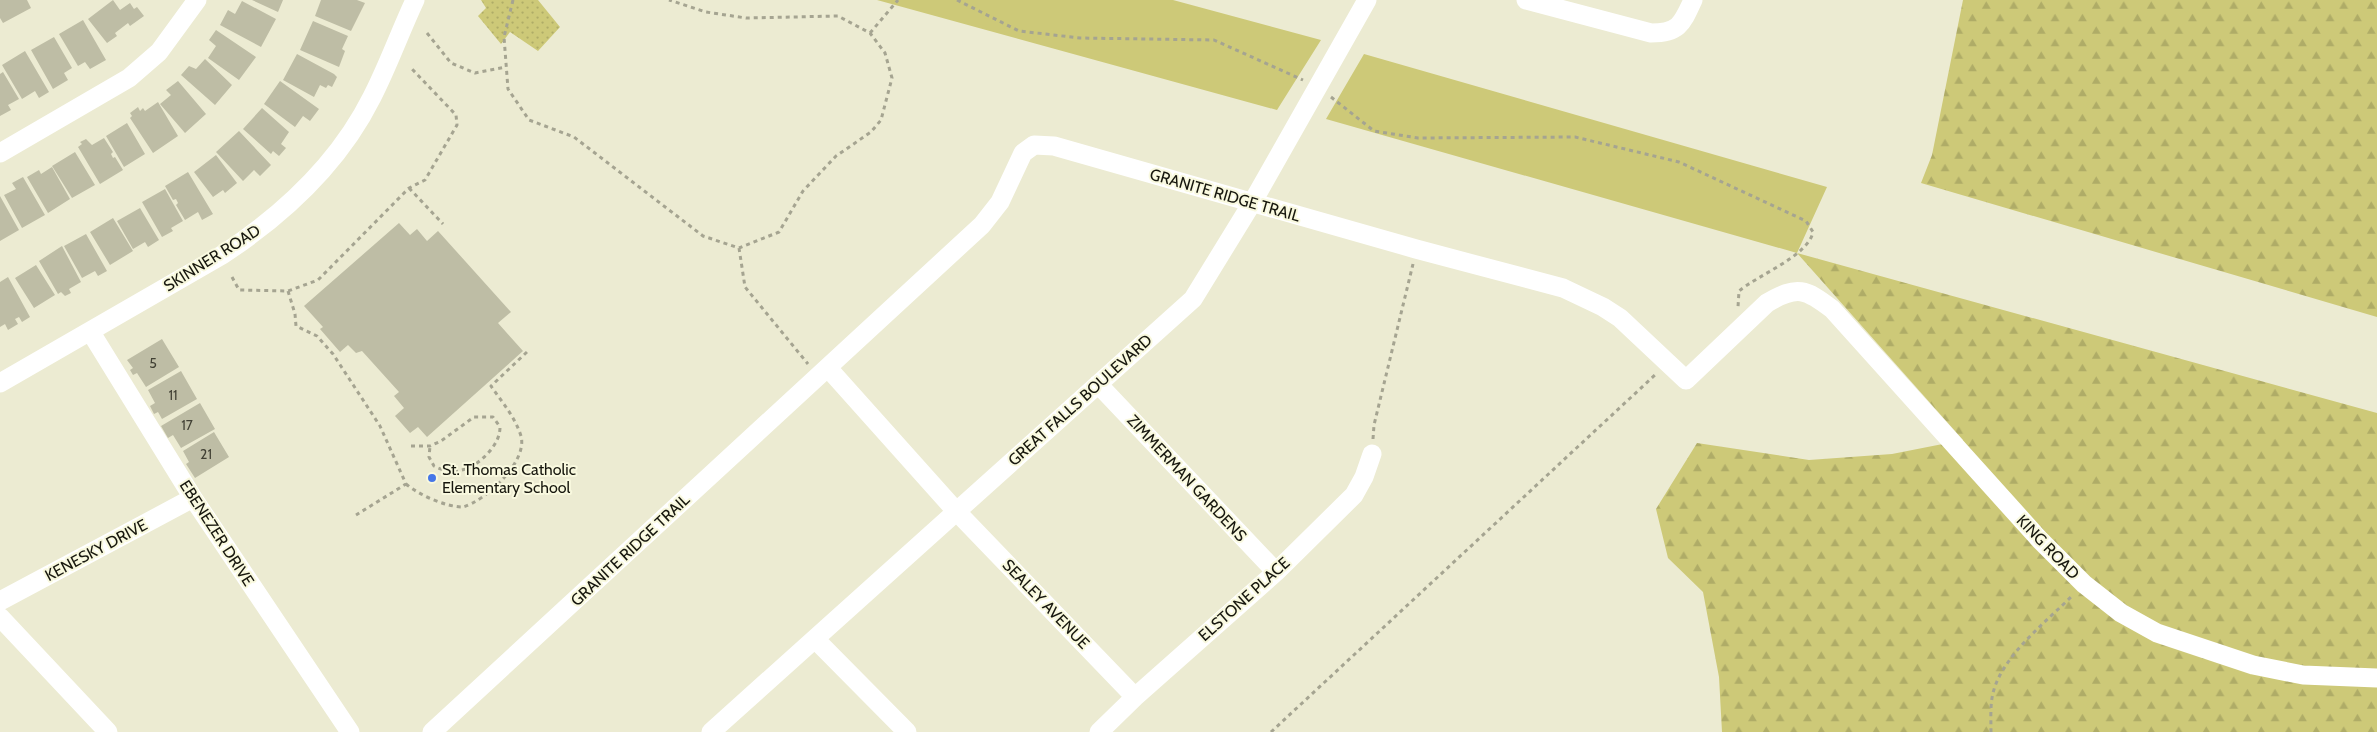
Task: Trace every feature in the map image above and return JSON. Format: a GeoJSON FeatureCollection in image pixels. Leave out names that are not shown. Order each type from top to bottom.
{"type":"FeatureCollection","features":[{"type":"Feature","properties":{"kind":"street"},"geometry":{"type":"LineString","coordinates":[[0,153],[129,78],[159,52],[197,0]]}},
{"type":"Feature","properties":{"kind":"street","name":"SKINNER ROAD"},"geometry":{"type":"LineString","coordinates":[[0,383],[238,244],[269,222],[302,192],[337,151],[362,115],[387,66],[415,0]]}},
{"type":"Feature","properties":{"kind":"street","name":"GREAT FALLS BOULEVARD"},"geometry":{"type":"LineString","coordinates":[[711,732],[1192,299],[1252,203],[1367,0]]}},
{"type":"Feature","properties":{"kind":"street"},"geometry":{"type":"LineString","coordinates":[[1526,0],[1651,33],[1668,33],[1684,21],[1693,0]]}},
{"type":"Feature","properties":{"kind":"street","name":"GRANITE RIDGE TRAIL"},"geometry":{"type":"LineString","coordinates":[[432,732],[982,225],[1000,202],[1023,154],[1034,145],[1054,146],[1416,249],[1563,288],[1586,298],[1620,318],[1686,380],[1735,333]]}},
{"type":"Feature","properties":{"kind":"street","name":"KING ROAD"},"geometry":{"type":"LineString","coordinates":[[1735,333],[1767,303],[1780,295],[1793,292],[1810,293],[1832,309],[1973,467],[2084,584],[2121,613],[2157,633],[2253,664],[2303,675],[2377,678]]}},
{"type":"Feature","properties":{"kind":"street","name":"EBENEZER DRIVE"},"geometry":{"type":"LineString","coordinates":[[90,331],[193,498],[350,732]]}},
{"type":"Feature","properties":{"kind":"street"},"geometry":{"type":"LineString","coordinates":[[823,372],[956,511]]}},
{"type":"Feature","properties":{"kind":"street","name":"ZIMMERMAN GARDENS"},"geometry":{"type":"LineString","coordinates":[[1098,384],[1276,572]]}},
{"type":"Feature","properties":{"kind":"street","name":"ELSTONE PLACE"},"geometry":{"type":"LineString","coordinates":[[1099,732],[1135,697],[1276,572],[1354,495],[1364,477],[1372,454]]}},
{"type":"Feature","properties":{"kind":"street","name":"KENESKY DRIVE"},"geometry":{"type":"LineString","coordinates":[[0,601],[193,498]]}},
{"type":"Feature","properties":{"kind":"street","name":"SEALEY AVENUE"},"geometry":{"type":"LineString","coordinates":[[956,511],[1135,697]]}},
{"type":"Feature","properties":{"kind":"street"},"geometry":{"type":"LineString","coordinates":[[0,616],[108,732]]}},
{"type":"Feature","properties":{"kind":"street"},"geometry":{"type":"LineString","coordinates":[[815,639],[906,732]]}},
{"type":"Feature","properties":{"kind":"path"},"geometry":{"type":"LineString","coordinates":[[513,0],[504,38],[508,89],[529,120],[574,137],[703,236],[738,248],[779,232],[803,191],[836,156],[871,132],[881,120],[892,78],[885,53],[870,33],[838,16],[746,18],[706,12],[669,0]]}},
{"type":"Feature","properties":{"kind":"path"},"geometry":{"type":"LineString","coordinates":[[870,33],[898,0]]}},
{"type":"Feature","properties":{"kind":"path"},"geometry":{"type":"LineString","coordinates":[[957,0],[1018,31],[1080,38],[1214,40],[1318,87],[1374,130],[1418,138],[1575,136],[1679,162],[1806,221],[1813,232],[1811,240],[1780,265],[1739,291],[1735,333]]}},
{"type":"Feature","properties":{"kind":"path"},"geometry":{"type":"LineString","coordinates":[[427,33],[452,64],[476,73],[506,68]]}},
{"type":"Feature","properties":{"kind":"path"},"geometry":{"type":"LineString","coordinates":[[232,277],[239,290],[288,291],[318,280],[409,188],[425,180],[457,125],[457,120],[456,115],[412,69]]}},
{"type":"Feature","properties":{"kind":"path"},"geometry":{"type":"LineString","coordinates":[[409,188],[443,224]]}},
{"type":"Feature","properties":{"kind":"path"},"geometry":{"type":"LineString","coordinates":[[738,248],[745,288],[823,372]]}},
{"type":"Feature","properties":{"kind":"path"},"geometry":{"type":"LineString","coordinates":[[1372,454],[1374,425],[1416,249]]}},
{"type":"Feature","properties":{"kind":"path"},"geometry":{"type":"LineString","coordinates":[[288,291],[295,314],[296,326],[317,336],[333,354],[380,426],[406,484],[413,489],[446,503],[463,507],[493,490],[503,481],[518,454],[522,443],[515,421],[491,386],[528,351]]}},
{"type":"Feature","properties":{"kind":"path"},"geometry":{"type":"LineString","coordinates":[[1271,732],[1658,372]]}},
{"type":"Feature","properties":{"kind":"path"},"geometry":{"type":"LineString","coordinates":[[412,446],[430,446],[441,442],[474,417],[493,418],[500,427],[495,445],[479,463],[466,470],[449,472],[434,466],[429,457],[430,446]]}},
{"type":"Feature","properties":{"kind":"path"},"geometry":{"type":"LineString","coordinates":[[356,515],[406,484]]}},
{"type":"Feature","properties":{"kind":"path"},"geometry":{"type":"LineString","coordinates":[[1991,732],[1993,694],[2001,672],[2034,633],[2084,584]]}},
{"type":"Feature","properties":{"kind":"green space"},"geometry":{"type":"Polygon","coordinates":[[[481,0],[538,0],[560,27],[538,51],[510,32],[501,44],[478,16],[486,8],[481,0]]]}},
{"type":"Feature","properties":{"kind":"green space"},"geometry":{"type":"Polygon","coordinates":[[[877,0],[1173,0],[1321,40],[1277,110],[877,0]]]}},
{"type":"Feature","properties":{"kind":"green space"},"geometry":{"type":"Polygon","coordinates":[[[1963,0],[2377,0],[2377,317],[1921,183],[1932,155],[1963,0]]]}},
{"type":"Feature","properties":{"kind":"green space"},"geometry":{"type":"Polygon","coordinates":[[[1364,54],[1827,187],[1797,253],[1326,119],[1364,54]]]}},
{"type":"Feature","properties":{"kind":"green space"},"geometry":{"type":"Polygon","coordinates":[[[1797,253],[2377,413],[2377,732],[1722,732],[1719,677],[1703,592],[1668,558],[1656,509],[1697,443],[1809,460],[1892,454],[1963,440],[1797,253]]]}},
{"type":"Feature","properties":{"kind":"building"},"geometry":{"type":"Polygon","coordinates":[[[0,0],[27,0],[31,8],[3,23],[0,18],[0,0]]]}},
{"type":"Feature","properties":{"kind":"building"},"geometry":{"type":"Polygon","coordinates":[[[113,0],[120,10],[130,3],[134,9],[137,7],[144,16],[130,26],[128,23],[115,33],[117,36],[107,43],[88,19],[113,0]]]}},
{"type":"Feature","properties":{"kind":"building"},"geometry":{"type":"Polygon","coordinates":[[[252,0],[283,0],[278,12],[252,0]]]}},
{"type":"Feature","properties":{"kind":"building"},"geometry":{"type":"Polygon","coordinates":[[[321,0],[357,0],[365,3],[351,31],[315,16],[321,0]]]}},
{"type":"Feature","properties":{"kind":"building"},"geometry":{"type":"Polygon","coordinates":[[[242,1],[276,19],[261,47],[220,25],[228,10],[235,14],[242,1]]]}},
{"type":"Feature","properties":{"kind":"building"},"geometry":{"type":"Polygon","coordinates":[[[83,20],[106,60],[90,69],[85,62],[78,66],[59,34],[83,20]]]}},
{"type":"Feature","properties":{"kind":"building"},"geometry":{"type":"Polygon","coordinates":[[[313,21],[348,36],[342,49],[345,51],[339,67],[300,50],[313,21]]]}},
{"type":"Feature","properties":{"kind":"building"},"geometry":{"type":"Polygon","coordinates":[[[216,30],[256,57],[239,80],[208,58],[216,46],[209,40],[216,30]]]}},
{"type":"Feature","properties":{"kind":"building"},"geometry":{"type":"Polygon","coordinates":[[[54,37],[72,68],[64,73],[68,80],[53,89],[31,50],[54,37]]]}},
{"type":"Feature","properties":{"kind":"building"},"geometry":{"type":"Polygon","coordinates":[[[25,51],[49,92],[39,98],[35,91],[22,99],[2,65],[25,51]]]}},
{"type":"Feature","properties":{"kind":"building"},"geometry":{"type":"Polygon","coordinates":[[[297,54],[334,74],[337,77],[332,87],[328,85],[326,88],[320,85],[314,97],[283,80],[297,54]]]}},
{"type":"Feature","properties":{"kind":"building"},"geometry":{"type":"Polygon","coordinates":[[[205,59],[232,85],[215,105],[181,75],[189,66],[196,69],[205,59]]]}},
{"type":"Feature","properties":{"kind":"building"},"geometry":{"type":"Polygon","coordinates":[[[3,72],[19,99],[8,105],[11,110],[0,116],[0,74],[3,72]]]}},
{"type":"Feature","properties":{"kind":"building"},"geometry":{"type":"Polygon","coordinates":[[[178,81],[206,114],[185,133],[160,104],[171,95],[166,90],[178,81]]]}},
{"type":"Feature","properties":{"kind":"building"},"geometry":{"type":"Polygon","coordinates":[[[280,81],[319,109],[310,121],[303,116],[295,127],[264,104],[280,81]]]}},
{"type":"Feature","properties":{"kind":"building"},"geometry":{"type":"Polygon","coordinates":[[[158,102],[178,136],[153,153],[130,118],[132,116],[130,113],[138,107],[140,111],[143,108],[145,111],[158,102]]]}},
{"type":"Feature","properties":{"kind":"building"},"geometry":{"type":"Polygon","coordinates":[[[262,108],[289,132],[281,144],[286,148],[279,156],[273,151],[271,154],[243,129],[262,108]]]}},
{"type":"Feature","properties":{"kind":"building"},"geometry":{"type":"Polygon","coordinates":[[[127,123],[145,154],[124,167],[106,136],[127,123]]]}},
{"type":"Feature","properties":{"kind":"building"},"geometry":{"type":"Polygon","coordinates":[[[239,131],[271,165],[260,176],[254,170],[243,181],[216,152],[239,131]]]}},
{"type":"Feature","properties":{"kind":"building"},"geometry":{"type":"Polygon","coordinates":[[[104,138],[113,152],[111,154],[113,158],[115,157],[123,170],[100,184],[78,147],[82,144],[80,142],[86,139],[92,145],[104,138]]]}},
{"type":"Feature","properties":{"kind":"building"},"geometry":{"type":"Polygon","coordinates":[[[75,152],[95,185],[72,198],[52,166],[75,152]]]}},
{"type":"Feature","properties":{"kind":"building"},"geometry":{"type":"Polygon","coordinates":[[[216,155],[237,183],[225,193],[223,190],[213,197],[194,172],[216,155]]]}},
{"type":"Feature","properties":{"kind":"building"},"geometry":{"type":"Polygon","coordinates":[[[52,167],[70,199],[48,213],[27,177],[39,170],[41,174],[52,167]]]}},
{"type":"Feature","properties":{"kind":"building"},"geometry":{"type":"Polygon","coordinates":[[[188,172],[213,214],[202,220],[198,212],[185,220],[176,205],[178,203],[176,199],[173,200],[165,186],[188,172]]]}},
{"type":"Feature","properties":{"kind":"building"},"geometry":{"type":"Polygon","coordinates":[[[23,177],[45,215],[22,228],[4,195],[16,189],[12,183],[23,177]]]}},
{"type":"Feature","properties":{"kind":"building"},"geometry":{"type":"Polygon","coordinates":[[[165,189],[183,221],[171,228],[173,231],[162,237],[142,202],[165,189]]]}},
{"type":"Feature","properties":{"kind":"building"},"geometry":{"type":"Polygon","coordinates":[[[0,196],[19,230],[0,241],[0,196]]]}},
{"type":"Feature","properties":{"kind":"building"},"geometry":{"type":"Polygon","coordinates":[[[140,208],[159,240],[148,247],[145,242],[133,249],[117,221],[140,208]]]}},
{"type":"Feature","properties":{"kind":"building"},"geometry":{"type":"Polygon","coordinates":[[[113,218],[133,251],[110,265],[90,232],[113,218]]]}},
{"type":"Feature","properties":{"kind":"building"},"geometry":{"type":"Polygon","coordinates":[[[399,223],[410,235],[417,229],[427,241],[438,231],[511,312],[498,323],[523,351],[427,437],[418,427],[410,433],[395,416],[404,408],[394,396],[399,392],[362,351],[356,353],[348,345],[340,352],[320,329],[323,327],[304,306],[399,223]]]}},
{"type":"Feature","properties":{"kind":"building"},"geometry":{"type":"Polygon","coordinates":[[[86,234],[107,271],[98,276],[95,271],[82,278],[64,246],[86,234]]]}},
{"type":"Feature","properties":{"kind":"building"},"geometry":{"type":"Polygon","coordinates":[[[62,246],[81,282],[69,289],[71,293],[65,296],[61,292],[58,294],[39,261],[62,246]]]}},
{"type":"Feature","properties":{"kind":"building"},"geometry":{"type":"Polygon","coordinates":[[[36,265],[55,295],[34,308],[15,278],[36,265]]]}},
{"type":"Feature","properties":{"kind":"building"},"geometry":{"type":"Polygon","coordinates":[[[8,277],[30,317],[22,322],[19,317],[15,319],[18,324],[8,330],[5,324],[0,327],[0,282],[8,277]]]}},
{"type":"Feature","properties":{"kind":"building"},"geometry":{"type":"Polygon","coordinates":[[[162,339],[179,367],[146,387],[137,373],[133,375],[130,370],[133,368],[127,360],[162,339]]]}},
{"type":"Feature","properties":{"kind":"building"},"geometry":{"type":"Polygon","coordinates":[[[181,371],[197,399],[162,419],[158,412],[154,414],[150,406],[155,403],[148,390],[181,371]]]}},
{"type":"Feature","properties":{"kind":"building"},"geometry":{"type":"Polygon","coordinates":[[[200,403],[215,429],[181,448],[173,435],[168,438],[161,426],[200,403]]]}},
{"type":"Feature","properties":{"kind":"building"},"geometry":{"type":"Polygon","coordinates":[[[214,432],[229,457],[195,478],[186,464],[189,462],[183,451],[214,432]]]}},
{"type":"Feature","properties":{"kind":"place","name":"St. Thomas Catholic Elementary School"},"geometry":{"type":"Point","coordinates":[432,478]}}]}
